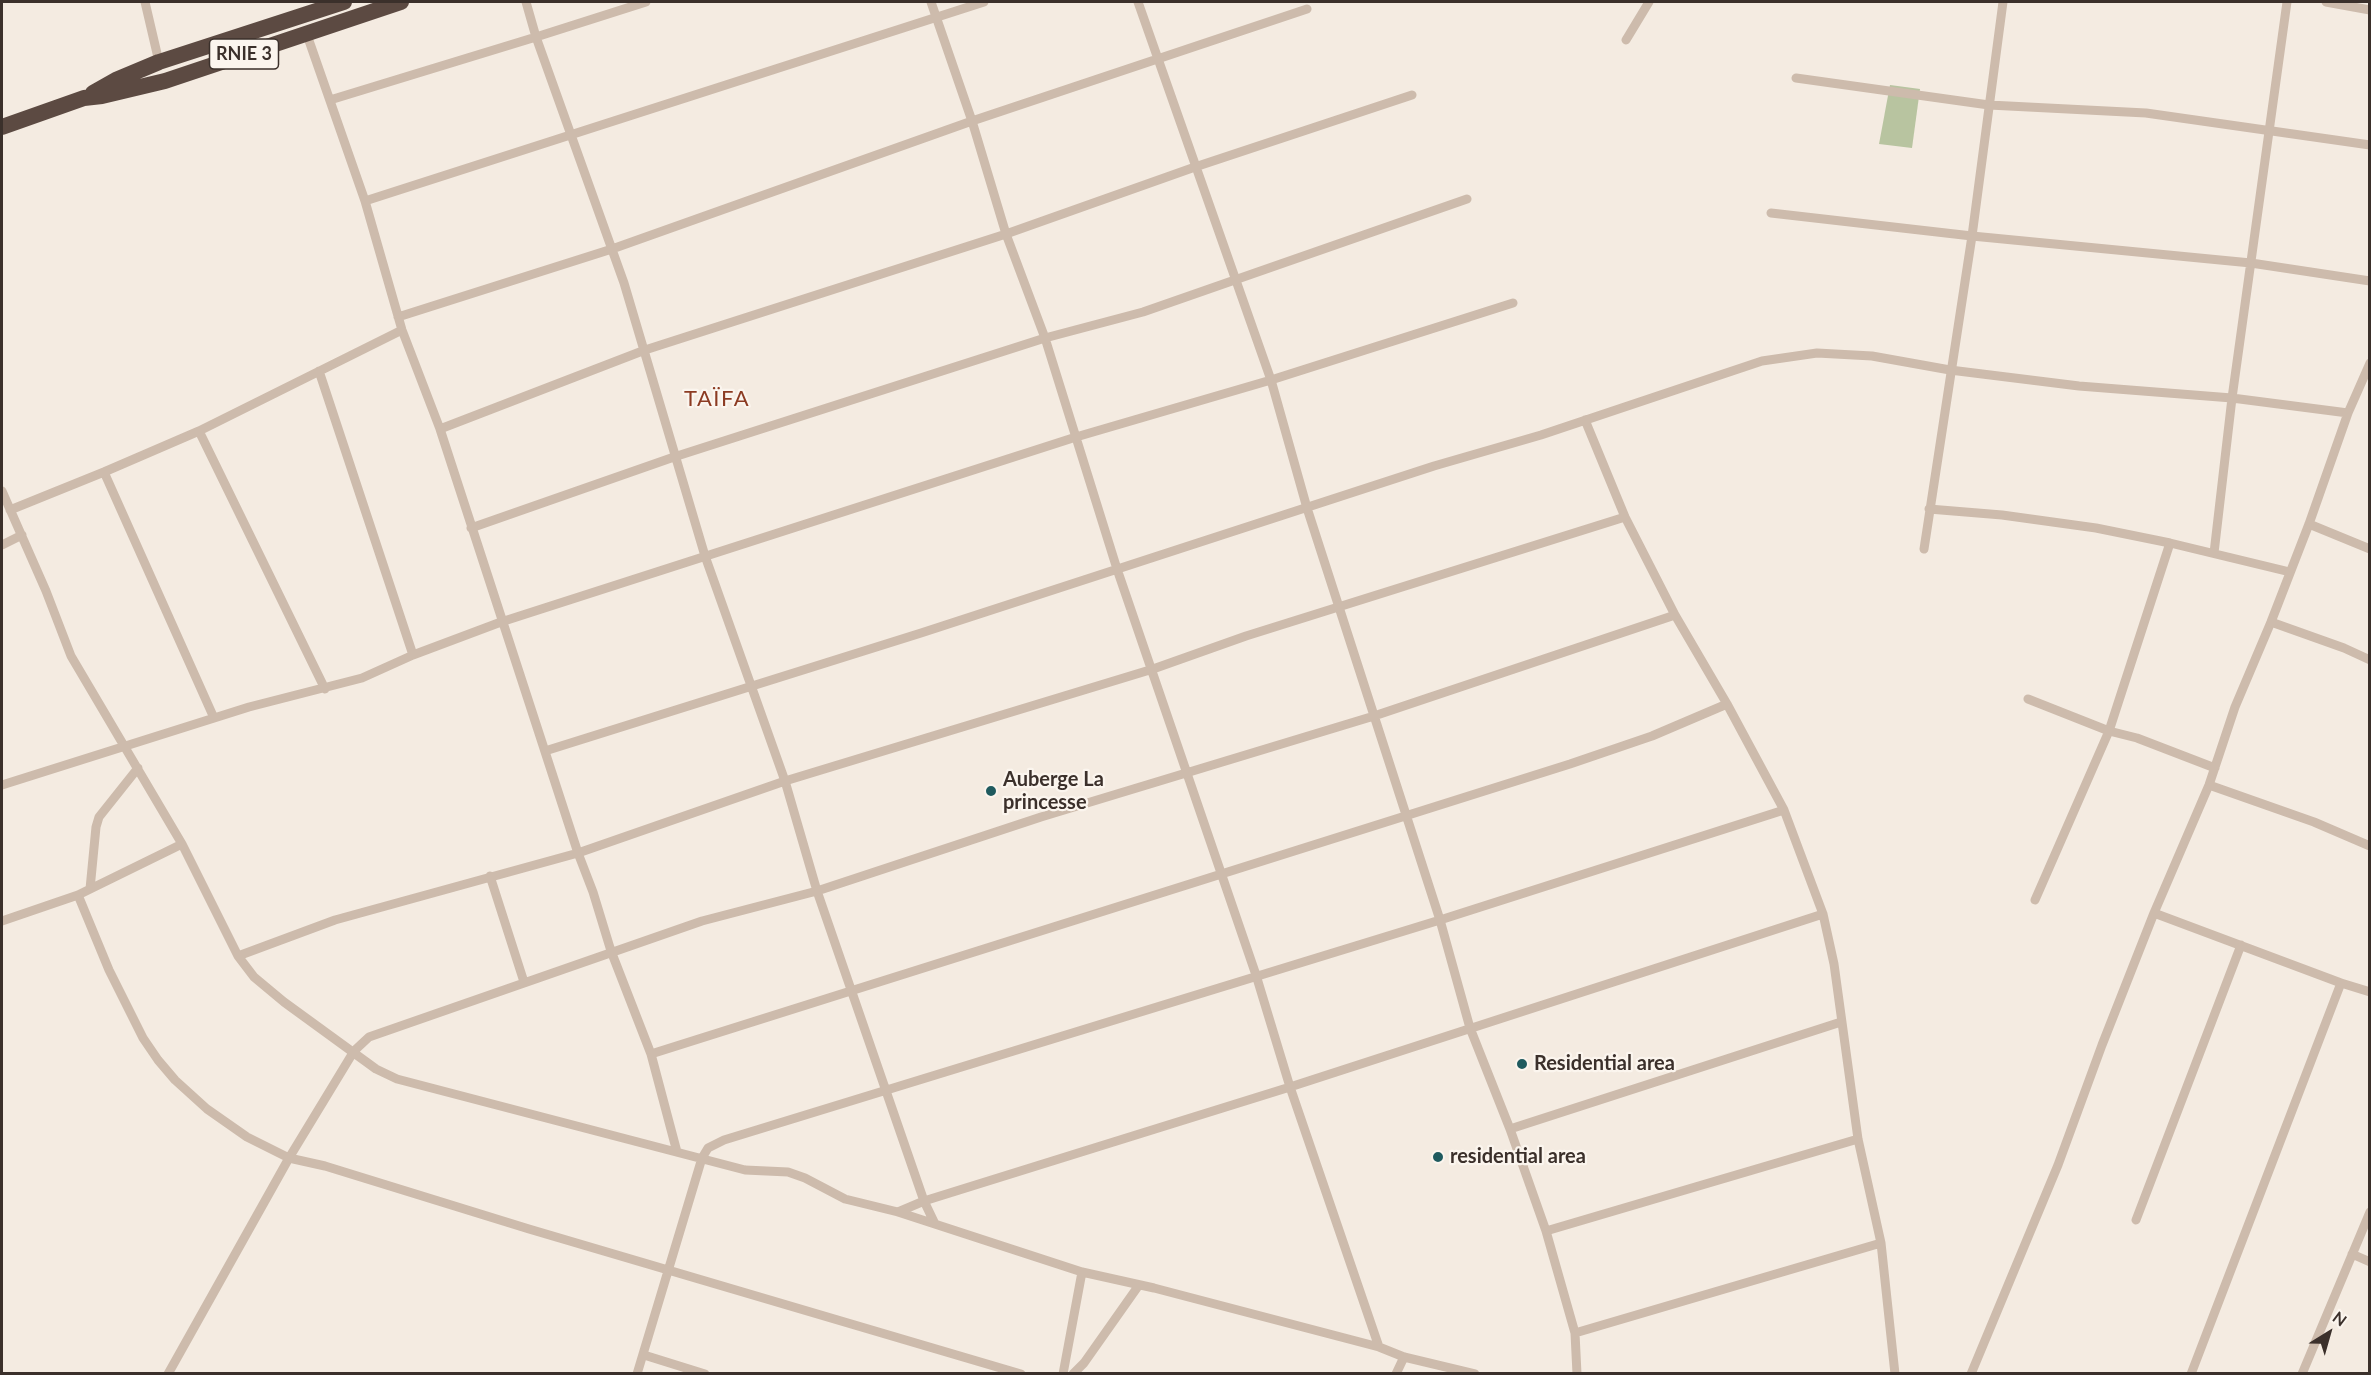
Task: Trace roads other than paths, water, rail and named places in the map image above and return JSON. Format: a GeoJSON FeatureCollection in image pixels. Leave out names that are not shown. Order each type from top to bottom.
{"type":"FeatureCollection","features":[{"type":"Feature","properties":{"kind":"highway","name":"RNIE 3"},"geometry":{"type":"LineString","coordinates":[[2,127],[84,98],[116,80],[159,62],[344,2]]}},
{"type":"Feature","properties":{"kind":"highway","name":"RNIE 3"},"geometry":{"type":"LineString","coordinates":[[84,98],[109,95],[165,81],[401,2]]}},
{"type":"Feature","properties":{"kind":"highway"},"geometry":{"type":"LineString","coordinates":[[232,39],[238,56]]}},
{"type":"Feature","properties":{"kind":"street"},"geometry":{"type":"LineString","coordinates":[[145,2],[159,62]]}},
{"type":"Feature","properties":{"kind":"street"},"geometry":{"type":"LineString","coordinates":[[526,2],[536,38],[612,249],[645,350],[674,457],[705,556],[785,781],[817,891],[924,1201],[935,1224]]}},
{"type":"Feature","properties":{"kind":"street"},"geometry":{"type":"LineString","coordinates":[[330,100],[536,38],[646,2]]}},
{"type":"Feature","properties":{"kind":"street"},"geometry":{"type":"LineString","coordinates":[[931,2],[972,121],[1006,234],[1046,338],[1118,569],[1379,1347]]}},
{"type":"Feature","properties":{"kind":"street"},"geometry":{"type":"LineString","coordinates":[[365,201],[984,2]]}},
{"type":"Feature","properties":{"kind":"street"},"geometry":{"type":"LineString","coordinates":[[1138,2],[1271,380],[1307,508],[1440,920],[1470,1028],[1510,1129],[1546,1231],[1575,1333],[1577,1374]]}},
{"type":"Feature","properties":{"kind":"street"},"geometry":{"type":"LineString","coordinates":[[1626,40],[1649,2]]}},
{"type":"Feature","properties":{"kind":"street"},"geometry":{"type":"LineString","coordinates":[[1924,549],[1972,236],[2003,2]]}},
{"type":"Feature","properties":{"kind":"street"},"geometry":{"type":"LineString","coordinates":[[2214,553],[2232,398],[2287,2]]}},
{"type":"Feature","properties":{"kind":"street"},"geometry":{"type":"LineString","coordinates":[[2326,2],[2370,10]]}},
{"type":"Feature","properties":{"kind":"street"},"geometry":{"type":"LineString","coordinates":[[398,317],[612,249],[972,121],[1307,9]]}},
{"type":"Feature","properties":{"kind":"street"},"geometry":{"type":"LineString","coordinates":[[306,32],[365,201],[402,330],[440,429],[501,622],[611,951],[651,1054],[677,1152]]}},
{"type":"Feature","properties":{"kind":"street"},"geometry":{"type":"LineString","coordinates":[[1796,78],[1989,105],[2146,114],[2370,145]]}},
{"type":"Feature","properties":{"kind":"street"},"geometry":{"type":"LineString","coordinates":[[440,429],[645,350],[1006,234],[1412,94]]}},
{"type":"Feature","properties":{"kind":"street"},"geometry":{"type":"LineString","coordinates":[[471,528],[674,457],[1046,338],[1143,312],[1467,199]]}},
{"type":"Feature","properties":{"kind":"street"},"geometry":{"type":"LineString","coordinates":[[1771,213],[1972,236],[2251,263],[2370,281]]}},
{"type":"Feature","properties":{"kind":"street"},"geometry":{"type":"LineString","coordinates":[[2,785],[126,748],[214,718],[362,678],[501,622],[1076,437],[1271,380],[1512,303]]}},
{"type":"Feature","properties":{"kind":"street"},"geometry":{"type":"LineString","coordinates":[[10,510],[199,431],[402,330]]}},
{"type":"Feature","properties":{"kind":"street"},"geometry":{"type":"LineString","coordinates":[[545,751],[1434,466],[1585,420],[1762,360],[1817,353],[1872,356],[1950,370],[2079,386],[2232,398],[2348,413]]}},
{"type":"Feature","properties":{"kind":"street"},"geometry":{"type":"LineString","coordinates":[[1971,1374],[2058,1165],[2154,913],[2209,784],[2235,707],[2271,622],[2348,413],[2370,363]]}},
{"type":"Feature","properties":{"kind":"street"},"geometry":{"type":"LineString","coordinates":[[319,372],[413,656]]}},
{"type":"Feature","properties":{"kind":"street"},"geometry":{"type":"LineString","coordinates":[[1585,420],[1625,517],[1675,615],[1727,704],[1784,810],[1823,914],[1834,964],[1858,1139],[1881,1243],[1895,1374]]}},
{"type":"Feature","properties":{"kind":"street"},"geometry":{"type":"LineString","coordinates":[[199,431],[325,689]]}},
{"type":"Feature","properties":{"kind":"street"},"geometry":{"type":"LineString","coordinates":[[104,472],[214,718]]}},
{"type":"Feature","properties":{"kind":"street"},"geometry":{"type":"LineString","coordinates":[[2,491],[46,591],[71,656],[182,844],[238,956],[254,977],[284,1002],[376,1069],[398,1079],[745,1170],[788,1172],[805,1178],[845,1199],[898,1212],[1082,1272],[1379,1347],[1404,1357],[1475,1374]]}},
{"type":"Feature","properties":{"kind":"street"},"geometry":{"type":"LineString","coordinates":[[1929,509],[2002,515],[2085,526],[2170,543],[2290,572]]}},
{"type":"Feature","properties":{"kind":"street"},"geometry":{"type":"LineString","coordinates":[[238,956],[335,920],[578,853],[785,781],[1153,669],[1246,636],[1625,517]]}},
{"type":"Feature","properties":{"kind":"street"},"geometry":{"type":"LineString","coordinates":[[2309,524],[2370,549]]}},
{"type":"Feature","properties":{"kind":"street"},"geometry":{"type":"LineString","coordinates":[[2,545],[22,535]]}},
{"type":"Feature","properties":{"kind":"street"},"geometry":{"type":"LineString","coordinates":[[2035,900],[2109,731],[2170,543]]}},
{"type":"Feature","properties":{"kind":"street"},"geometry":{"type":"LineString","coordinates":[[168,1374],[289,1158],[354,1051],[369,1037],[702,921],[817,891],[1041,817],[1374,716],[1675,615]]}},
{"type":"Feature","properties":{"kind":"street"},"geometry":{"type":"LineString","coordinates":[[2271,622],[2344,648],[2370,660]]}},
{"type":"Feature","properties":{"kind":"street"},"geometry":{"type":"LineString","coordinates":[[2028,699],[2109,731],[2137,738],[2215,768]]}},
{"type":"Feature","properties":{"kind":"street"},"geometry":{"type":"LineString","coordinates":[[651,1054],[1407,816],[1652,736],[1727,704]]}},
{"type":"Feature","properties":{"kind":"street"},"geometry":{"type":"LineString","coordinates":[[90,890],[99,817],[138,768]]}},
{"type":"Feature","properties":{"kind":"street"},"geometry":{"type":"LineString","coordinates":[[2209,784],[2314,822],[2370,846]]}},
{"type":"Feature","properties":{"kind":"street"},"geometry":{"type":"LineString","coordinates":[[637,1374],[702,1158],[708,1148],[723,1140],[1440,920],[1784,810]]}},
{"type":"Feature","properties":{"kind":"street"},"geometry":{"type":"LineString","coordinates":[[2,921],[90,890],[182,844]]}},
{"type":"Feature","properties":{"kind":"street"},"geometry":{"type":"LineString","coordinates":[[490,876],[524,982]]}},
{"type":"Feature","properties":{"kind":"street"},"geometry":{"type":"LineString","coordinates":[[78,895],[109,970],[143,1038],[158,1060],[175,1080],[207,1109],[247,1137],[289,1158],[325,1166],[1022,1374]]}},
{"type":"Feature","properties":{"kind":"street"},"geometry":{"type":"LineString","coordinates":[[2154,913],[2370,992]]}},
{"type":"Feature","properties":{"kind":"street"},"geometry":{"type":"LineString","coordinates":[[898,1212],[924,1201],[1290,1087],[1823,914]]}},
{"type":"Feature","properties":{"kind":"street"},"geometry":{"type":"LineString","coordinates":[[2136,1220],[2241,945]]}},
{"type":"Feature","properties":{"kind":"street"},"geometry":{"type":"LineString","coordinates":[[2191,1374],[2341,983]]}},
{"type":"Feature","properties":{"kind":"street"},"geometry":{"type":"LineString","coordinates":[[1510,1129],[1841,1022]]}},
{"type":"Feature","properties":{"kind":"street"},"geometry":{"type":"LineString","coordinates":[[1546,1231],[1858,1139]]}},
{"type":"Feature","properties":{"kind":"street"},"geometry":{"type":"LineString","coordinates":[[2302,1374],[2370,1212]]}},
{"type":"Feature","properties":{"kind":"street"},"geometry":{"type":"LineString","coordinates":[[1575,1333],[1881,1243]]}},
{"type":"Feature","properties":{"kind":"street"},"geometry":{"type":"LineString","coordinates":[[2352,1254],[2370,1262]]}},
{"type":"Feature","properties":{"kind":"street"},"geometry":{"type":"LineString","coordinates":[[1063,1374],[1082,1272]]}},
{"type":"Feature","properties":{"kind":"street"},"geometry":{"type":"LineString","coordinates":[[1073,1374],[1084,1363],[1140,1285]]}},
{"type":"Feature","properties":{"kind":"street"},"geometry":{"type":"LineString","coordinates":[[644,1355],[705,1374]]}},
{"type":"Feature","properties":{"kind":"street"},"geometry":{"type":"LineString","coordinates":[[1395,1374],[1404,1357]]}},
{"type":"Feature","properties":{"kind":"place","name":"Auberge La princesse"},"geometry":{"type":"Point","coordinates":[991,791]}},
{"type":"Feature","properties":{"kind":"place","name":"Residential area"},"geometry":{"type":"Point","coordinates":[1522,1064]}},
{"type":"Feature","properties":{"kind":"place","name":"residential area"},"geometry":{"type":"Point","coordinates":[1438,1157]}},
{"type":"Feature","properties":{"kind":"district","name":"TAÏFA"},"geometry":{"type":"Point","coordinates":[717,399]}}]}
